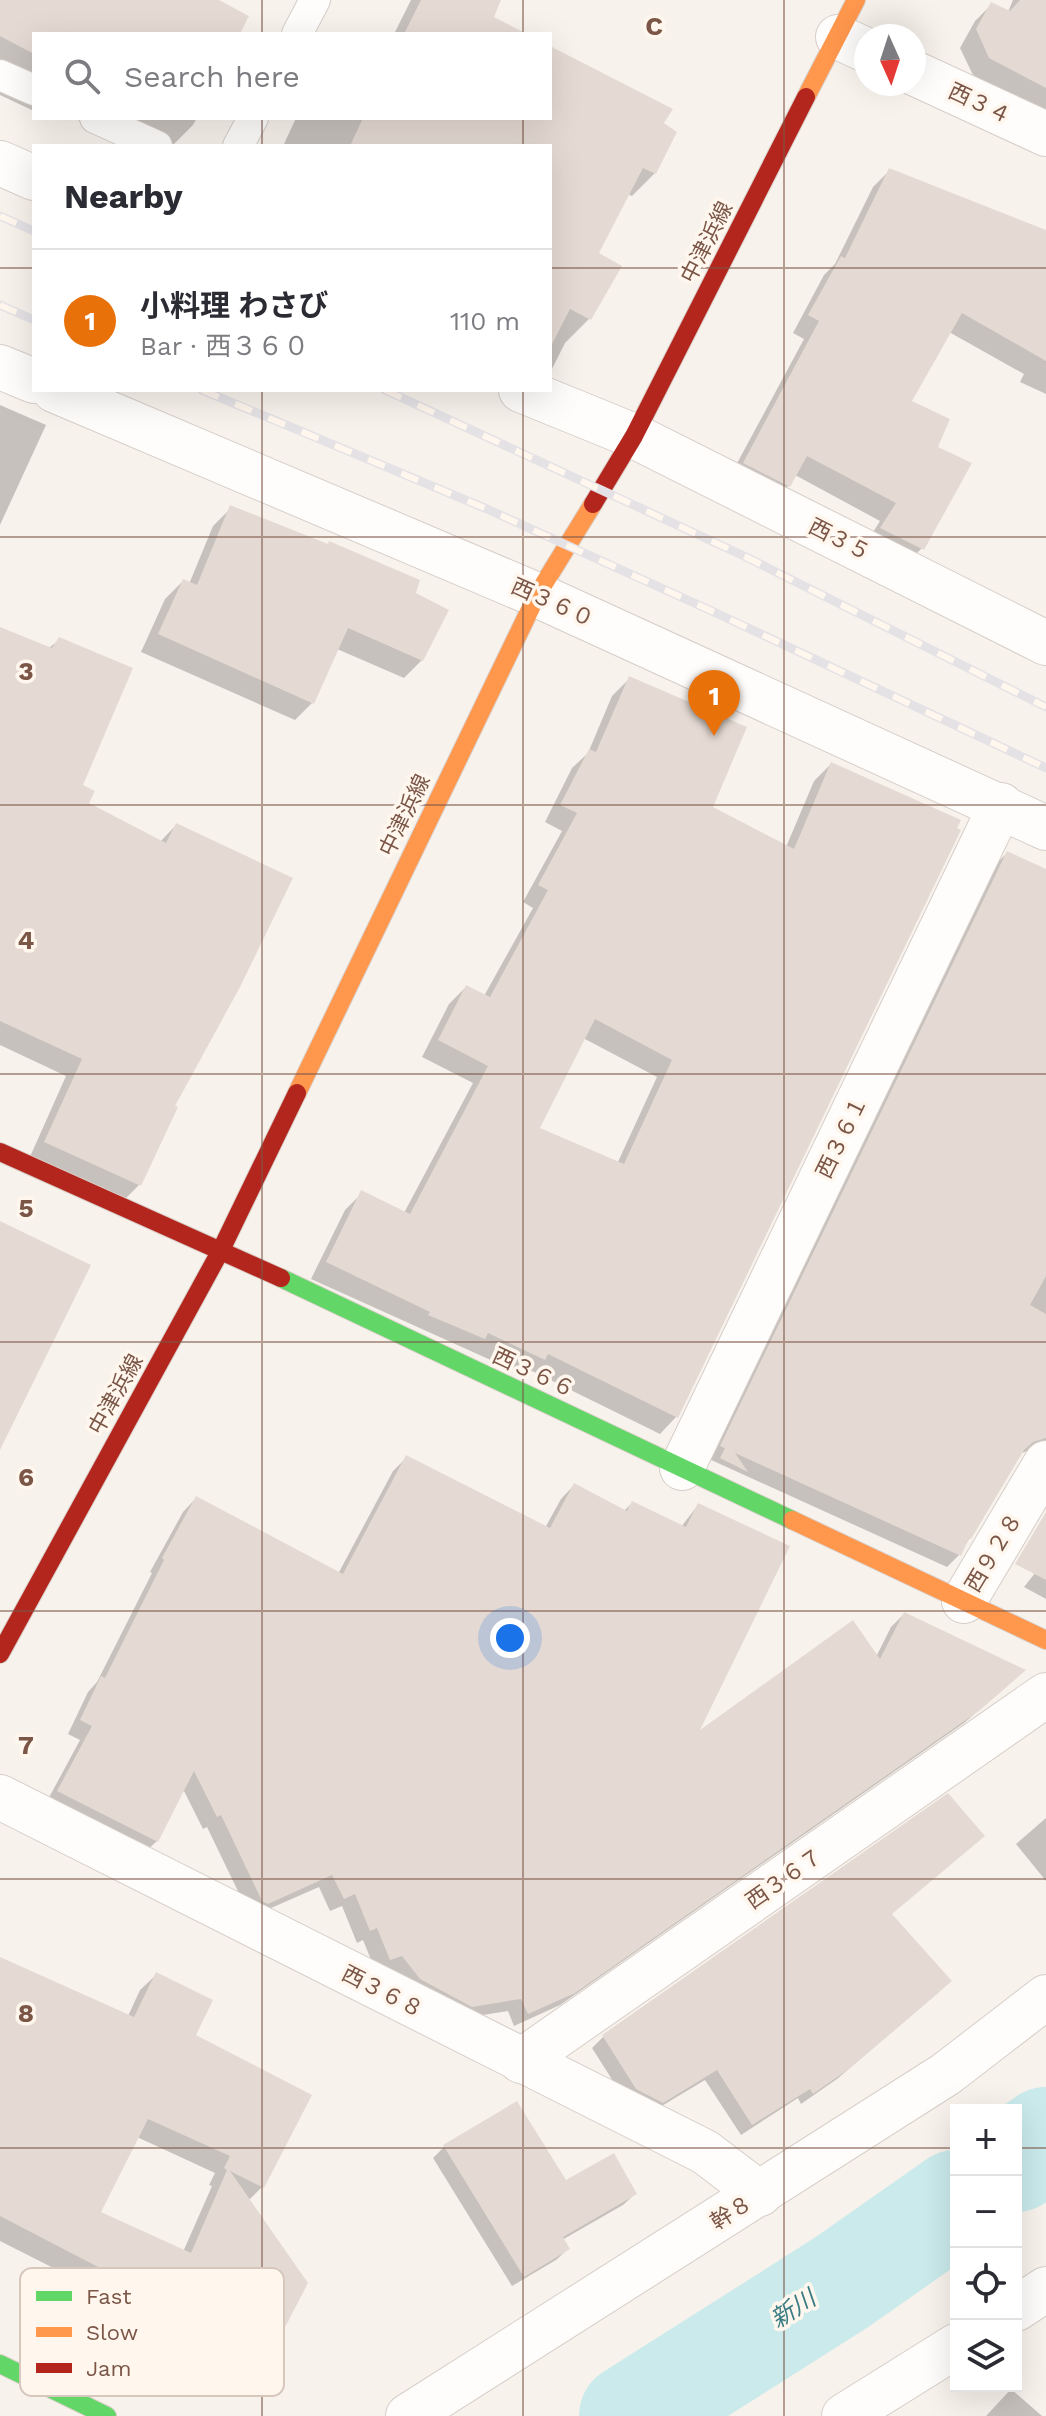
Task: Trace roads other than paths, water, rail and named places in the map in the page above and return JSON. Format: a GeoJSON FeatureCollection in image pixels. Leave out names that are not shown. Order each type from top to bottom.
{"type":"FeatureCollection","features":[{"type":"Feature","properties":{"kind":"street","name":"中津浜線"},"geometry":{"type":"LineString","coordinates":[[0,1654],[221,1250],[537,595],[634,436],[853,29]]}},
{"type":"Feature","properties":{"kind":"street","name":"西３４"},"geometry":{"type":"LineString","coordinates":[[926,79],[1046,134]]}},
{"type":"Feature","properties":{"kind":"street"},"geometry":{"type":"LineString","coordinates":[[0,163],[32,177]]}},
{"type":"Feature","properties":{"kind":"street"},"geometry":{"type":"LineString","coordinates":[[0,367],[32,380]]}},
{"type":"Feature","properties":{"kind":"street","name":"西３６０"},"geometry":{"type":"LineString","coordinates":[[59,392],[537,595],[1046,828]]}},
{"type":"Feature","properties":{"kind":"street","name":"西３５"},"geometry":{"type":"LineString","coordinates":[[526,392],[634,436],[1046,643]]}},
{"type":"Feature","properties":{"kind":"street","name":"西３６１"},"geometry":{"type":"LineString","coordinates":[[682,1468],[1001,805]]}},
{"type":"Feature","properties":{"kind":"street","name":"西３６６"},"geometry":{"type":"LineString","coordinates":[[0,1152],[221,1250],[1046,1640]]}},
{"type":"Feature","properties":{"kind":"street","name":"西９２８"},"geometry":{"type":"LineString","coordinates":[[964,1601],[1046,1463]]}},
{"type":"Feature","properties":{"kind":"street","name":"西３６７"},"geometry":{"type":"LineString","coordinates":[[521,2061],[1046,1695]]}},
{"type":"Feature","properties":{"kind":"street","name":"西３６８"},"geometry":{"type":"LineString","coordinates":[[0,1797],[705,2152],[760,2194]]}},
{"type":"Feature","properties":{"kind":"street","name":"幹８"},"geometry":{"type":"LineString","coordinates":[[408,2416],[946,2074],[1046,1997]]}},
{"type":"Feature","properties":{"kind":"street"},"geometry":{"type":"LineString","coordinates":[[1022,2305],[1046,2289]]}},
{"type":"Feature","properties":{"kind":"street"},"geometry":{"type":"LineString","coordinates":[[860,2413],[950,2350]]}},
{"type":"Feature","properties":{"kind":"street"},"geometry":{"type":"LineString","coordinates":[[0,2364],[20,2374]]}},
{"type":"Feature","properties":{"kind":"street"},"geometry":{"type":"LineString","coordinates":[[66,2396],[107,2416]]}},
{"type":"Feature","properties":{"kind":"lane"},"geometry":{"type":"LineString","coordinates":[[298,32],[315,0]]}},
{"type":"Feature","properties":{"kind":"lane"},"geometry":{"type":"LineString","coordinates":[[0,75],[32,89]]}},
{"type":"Feature","properties":{"kind":"lane"},"geometry":{"type":"LineString","coordinates":[[99,120],[153,144]]}},
{"type":"Feature","properties":{"kind":"lane"},"geometry":{"type":"LineString","coordinates":[[239,144],[252,120]]}},
{"type":"Feature","properties":{"kind":"waterway","name":"新川"},"geometry":{"type":"LineString","coordinates":[[1022,2156],[1046,2139]]}},
{"type":"Feature","properties":{"kind":"waterway","name":"新川"},"geometry":{"type":"LineString","coordinates":[[631,2416],[842,2282],[950,2206]]}},
{"type":"Feature","properties":{"kind":"railway"},"geometry":{"type":"LineString","coordinates":[[0,216],[32,230]]}},
{"type":"Feature","properties":{"kind":"railway"},"geometry":{"type":"LineString","coordinates":[[0,305],[32,319]]}},
{"type":"Feature","properties":{"kind":"railway"},"geometry":{"type":"LineString","coordinates":[[207,392],[487,509],[1046,768]]}},
{"type":"Feature","properties":{"kind":"railway"},"geometry":{"type":"LineString","coordinates":[[389,392],[744,556],[1046,707]]}},
{"type":"Feature","properties":{"kind":"place","name":"小料理 わさび"},"geometry":{"type":"Point","coordinates":[714,736]}}]}
